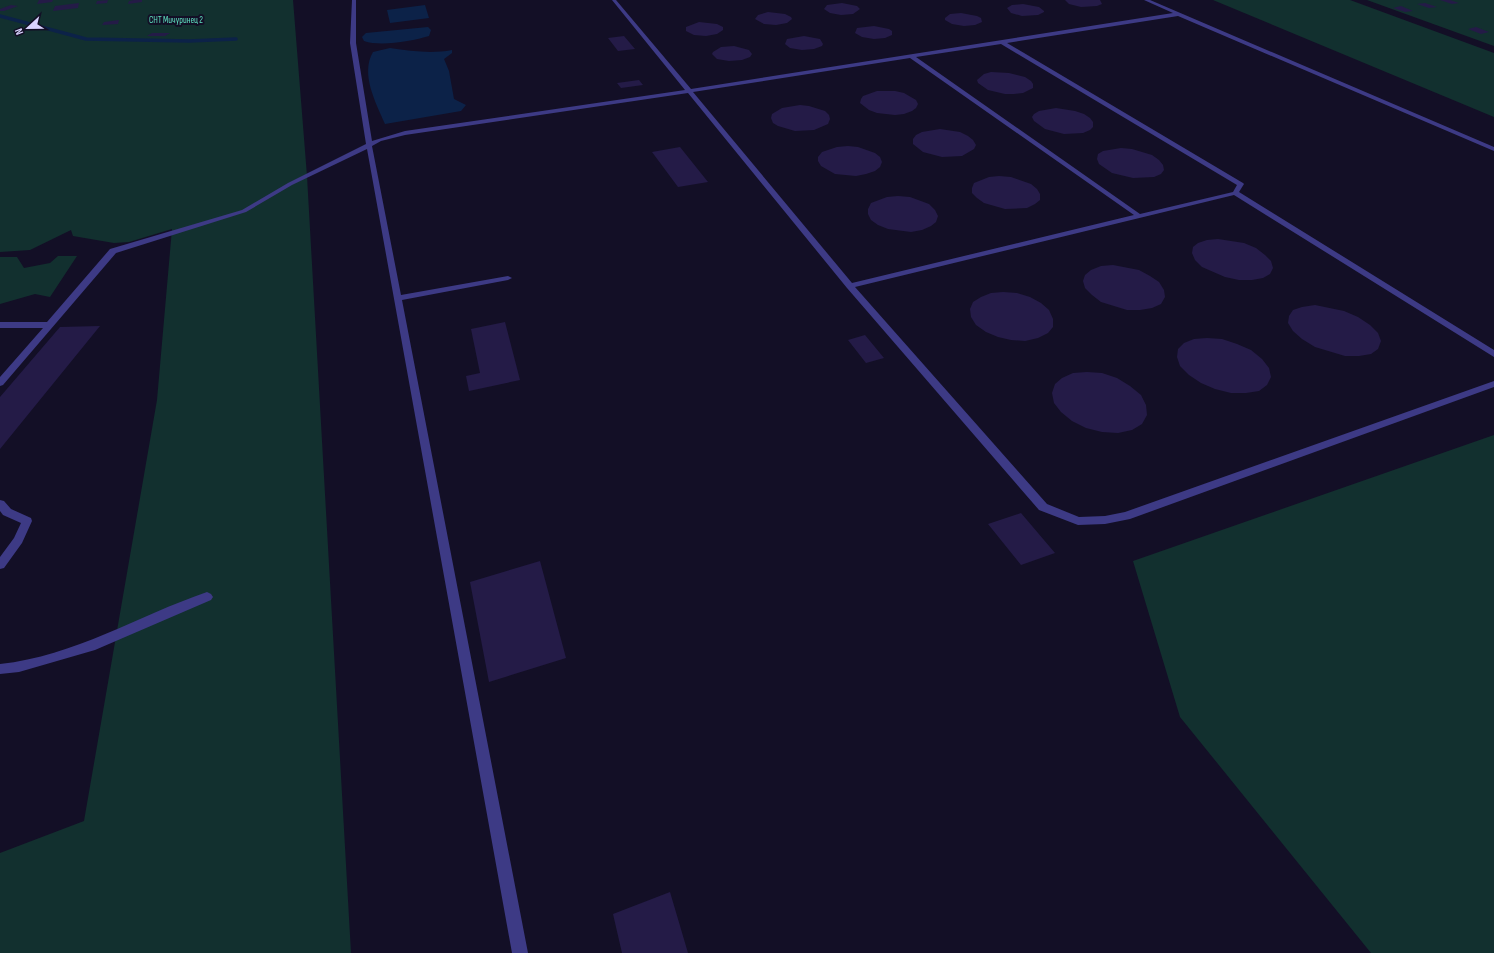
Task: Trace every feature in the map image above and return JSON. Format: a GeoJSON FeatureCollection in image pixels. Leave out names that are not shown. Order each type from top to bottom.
{"type":"FeatureCollection","features":[{"type":"Feature","properties":{"kind":"street"},"geometry":{"type":"LineString","coordinates":[[354,0],[353,43],[369,145],[520,953]]}},
{"type":"Feature","properties":{"kind":"street"},"geometry":{"type":"LineString","coordinates":[[614,0],[850,286],[1043,507],[1078,521],[1105,520],[1126,516],[1494,384]]}},
{"type":"Feature","properties":{"kind":"street"},"geometry":{"type":"LineString","coordinates":[[1146,0],[1494,149]]}},
{"type":"Feature","properties":{"kind":"street"},"geometry":{"type":"LineString","coordinates":[[0,383],[113,251],[244,211],[290,184],[379,140],[405,133],[690,91],[1179,14]]}},
{"type":"Feature","properties":{"kind":"street"},"geometry":{"type":"LineString","coordinates":[[850,286],[1235,193],[1241,184],[1002,42]]}},
{"type":"Feature","properties":{"kind":"street"},"geometry":{"type":"LineString","coordinates":[[911,56],[1139,216]]}},
{"type":"Feature","properties":{"kind":"street"},"geometry":{"type":"LineString","coordinates":[[1235,193],[1494,354]]}},
{"type":"Feature","properties":{"kind":"street"},"geometry":{"type":"LineString","coordinates":[[398,298],[508,278]]}},
{"type":"Feature","properties":{"kind":"street"},"geometry":{"type":"LineString","coordinates":[[0,325],[51,325]]}},
{"type":"Feature","properties":{"kind":"street"},"geometry":{"type":"LineString","coordinates":[[0,504],[7,512],[27,521],[18,540],[0,565]]}},
{"type":"Feature","properties":{"kind":"street"},"geometry":{"type":"LineString","coordinates":[[0,669],[19,667],[95,645],[207,597]]}},
{"type":"Feature","properties":{"kind":"green space","name":"СНТ Мичуринец 2"},"geometry":{"type":"Polygon","coordinates":[[[0,0],[293,0],[307,176],[351,953],[0,953],[0,853],[84,821],[157,400],[172,229],[129,242],[114,243],[73,236],[71,230],[30,250],[0,252],[0,0]]]}},
{"type":"Feature","properties":{"kind":"green space"},"geometry":{"type":"Polygon","coordinates":[[[1213,0],[1350,0],[1494,53],[1494,117],[1213,0]]]}},
{"type":"Feature","properties":{"kind":"green space"},"geometry":{"type":"Polygon","coordinates":[[[1367,0],[1494,0],[1494,46],[1367,0]]]}},
{"type":"Feature","properties":{"kind":"green space"},"geometry":{"type":"Polygon","coordinates":[[[58,256],[77,256],[50,297],[35,294],[0,304],[0,257],[17,257],[24,268],[50,263],[58,256]]]}},
{"type":"Feature","properties":{"kind":"green space"},"geometry":{"type":"Polygon","coordinates":[[[1494,435],[1494,953],[1371,953],[1180,717],[1133,561],[1494,435]]]}},
{"type":"Feature","properties":{"kind":"water"},"geometry":{"type":"Polygon","coordinates":[[[425,5],[429,18],[390,23],[387,10],[425,5]]]}},
{"type":"Feature","properties":{"kind":"water"},"geometry":{"type":"Polygon","coordinates":[[[428,27],[431,30],[429,36],[414,40],[371,43],[364,41],[362,37],[366,33],[428,27]]]}},
{"type":"Feature","properties":{"kind":"water"},"geometry":{"type":"Polygon","coordinates":[[[390,48],[429,52],[452,50],[452,53],[444,59],[449,71],[454,99],[466,105],[461,111],[385,124],[374,98],[368,70],[369,61],[373,52],[390,48]]]}},
{"type":"Feature","properties":{"kind":"building"},"geometry":{"type":"Polygon","coordinates":[[[39,0],[53,0],[52,2],[37,4],[39,0]]]}},
{"type":"Feature","properties":{"kind":"building"},"geometry":{"type":"Polygon","coordinates":[[[108,0],[107,3],[96,4],[97,1],[108,0]]]}},
{"type":"Feature","properties":{"kind":"building"},"geometry":{"type":"Polygon","coordinates":[[[142,0],[142,2],[128,4],[129,1],[142,0]]]}},
{"type":"Feature","properties":{"kind":"building"},"geometry":{"type":"Polygon","coordinates":[[[1065,0],[1100,0],[1102,4],[1097,6],[1081,7],[1069,4],[1065,0]]]}},
{"type":"Feature","properties":{"kind":"building"},"geometry":{"type":"Polygon","coordinates":[[[1440,0],[1450,0],[1459,3],[1452,4],[1440,0]]]}},
{"type":"Feature","properties":{"kind":"building"},"geometry":{"type":"Polygon","coordinates":[[[79,3],[78,8],[53,11],[55,6],[79,3]]]}},
{"type":"Feature","properties":{"kind":"building"},"geometry":{"type":"Polygon","coordinates":[[[842,3],[857,6],[860,9],[853,14],[841,15],[830,13],[824,9],[827,5],[842,3]]]}},
{"type":"Feature","properties":{"kind":"building"},"geometry":{"type":"Polygon","coordinates":[[[1425,3],[1437,7],[1429,8],[1417,4],[1425,3]]]}},
{"type":"Feature","properties":{"kind":"building"},"geometry":{"type":"Polygon","coordinates":[[[1023,4],[1039,7],[1044,12],[1038,15],[1022,16],[1011,13],[1007,8],[1012,5],[1023,4]]]}},
{"type":"Feature","properties":{"kind":"building"},"geometry":{"type":"Polygon","coordinates":[[[11,5],[18,6],[0,11],[0,9],[11,5]]]}},
{"type":"Feature","properties":{"kind":"building"},"geometry":{"type":"Polygon","coordinates":[[[1401,6],[1413,11],[1405,12],[1393,8],[1401,6]]]}},
{"type":"Feature","properties":{"kind":"building"},"geometry":{"type":"Polygon","coordinates":[[[768,12],[785,14],[792,19],[787,23],[776,25],[764,24],[755,19],[758,15],[768,12]]]}},
{"type":"Feature","properties":{"kind":"building"},"geometry":{"type":"Polygon","coordinates":[[[961,13],[977,16],[981,18],[982,22],[975,25],[964,26],[952,24],[945,20],[945,18],[950,14],[961,13]]]}},
{"type":"Feature","properties":{"kind":"building"},"geometry":{"type":"Polygon","coordinates":[[[119,20],[118,24],[102,25],[104,22],[119,20]]]}},
{"type":"Feature","properties":{"kind":"building"},"geometry":{"type":"Polygon","coordinates":[[[699,22],[717,24],[723,27],[723,30],[717,34],[706,36],[694,35],[686,31],[686,27],[699,22]]]}},
{"type":"Feature","properties":{"kind":"building"},"geometry":{"type":"Polygon","coordinates":[[[874,26],[889,29],[892,31],[892,35],[885,38],[874,39],[862,37],[855,33],[857,28],[874,26]]]}},
{"type":"Feature","properties":{"kind":"building"},"geometry":{"type":"Polygon","coordinates":[[[1476,27],[1489,32],[1481,34],[1468,29],[1476,27]]]}},
{"type":"Feature","properties":{"kind":"building"},"geometry":{"type":"Polygon","coordinates":[[[152,33],[170,33],[165,36],[147,36],[152,33]]]}},
{"type":"Feature","properties":{"kind":"building"},"geometry":{"type":"Polygon","coordinates":[[[624,36],[635,49],[618,51],[608,38],[624,36]]]}},
{"type":"Feature","properties":{"kind":"building"},"geometry":{"type":"Polygon","coordinates":[[[804,36],[820,39],[823,44],[822,46],[814,49],[802,50],[790,48],[785,44],[787,39],[804,36]]]}},
{"type":"Feature","properties":{"kind":"building"},"geometry":{"type":"Polygon","coordinates":[[[734,46],[749,50],[752,54],[750,57],[742,60],[729,61],[717,59],[712,54],[721,47],[734,46]]]}},
{"type":"Feature","properties":{"kind":"building"},"geometry":{"type":"Polygon","coordinates":[[[991,72],[1009,73],[1025,77],[1031,81],[1033,88],[1023,93],[1014,94],[1005,94],[988,90],[978,83],[977,80],[984,74],[991,72]]]}},
{"type":"Feature","properties":{"kind":"building"},"geometry":{"type":"Polygon","coordinates":[[[639,80],[643,85],[621,88],[617,83],[639,80]]]}},
{"type":"Feature","properties":{"kind":"building"},"geometry":{"type":"Polygon","coordinates":[[[877,91],[895,91],[904,93],[916,100],[918,104],[912,111],[904,114],[895,115],[877,113],[869,110],[860,103],[863,96],[877,91]]]}},
{"type":"Feature","properties":{"kind":"building"},"geometry":{"type":"Polygon","coordinates":[[[800,105],[825,111],[829,115],[830,119],[828,124],[814,130],[795,131],[773,123],[771,118],[772,114],[782,108],[800,105]]]}},
{"type":"Feature","properties":{"kind":"building"},"geometry":{"type":"Polygon","coordinates":[[[1056,108],[1084,114],[1093,122],[1093,127],[1083,133],[1064,134],[1045,129],[1034,121],[1032,117],[1039,111],[1056,108]]]}},
{"type":"Feature","properties":{"kind":"building"},"geometry":{"type":"Polygon","coordinates":[[[940,129],[960,132],[968,136],[976,145],[974,149],[962,156],[942,157],[923,152],[913,144],[913,139],[916,135],[922,132],[940,129]]]}},
{"type":"Feature","properties":{"kind":"building"},"geometry":{"type":"Polygon","coordinates":[[[680,147],[708,182],[678,187],[652,152],[680,147]]]}},
{"type":"Feature","properties":{"kind":"building"},"geometry":{"type":"Polygon","coordinates":[[[837,147],[858,147],[875,153],[880,157],[882,162],[880,167],[875,171],[856,176],[835,174],[821,166],[818,161],[818,157],[822,152],[837,147]]]}},
{"type":"Feature","properties":{"kind":"building"},"geometry":{"type":"Polygon","coordinates":[[[1121,148],[1132,149],[1152,155],[1163,165],[1164,170],[1161,174],[1154,177],[1133,178],[1112,173],[1099,164],[1097,159],[1098,154],[1103,151],[1121,148]]]}},
{"type":"Feature","properties":{"kind":"building"},"geometry":{"type":"Polygon","coordinates":[[[989,177],[1011,177],[1031,184],[1040,194],[1040,200],[1027,208],[1005,209],[984,203],[972,193],[974,183],[989,177]]]}},
{"type":"Feature","properties":{"kind":"building"},"geometry":{"type":"Polygon","coordinates":[[[887,197],[910,197],[929,204],[938,216],[936,222],[922,230],[911,232],[888,229],[871,220],[868,214],[868,209],[871,203],[887,197]]]}},
{"type":"Feature","properties":{"kind":"building"},"geometry":{"type":"Polygon","coordinates":[[[1218,239],[1244,243],[1256,248],[1271,261],[1273,268],[1270,274],[1263,278],[1239,280],[1225,277],[1202,267],[1195,260],[1192,253],[1193,247],[1198,243],[1207,240],[1218,239]]]}},
{"type":"Feature","properties":{"kind":"building"},"geometry":{"type":"Polygon","coordinates":[[[1113,265],[1139,270],[1159,282],[1164,290],[1165,297],[1161,304],[1152,308],[1127,310],[1101,302],[1092,295],[1085,288],[1083,281],[1085,275],[1091,270],[1101,266],[1113,265]]]}},
{"type":"Feature","properties":{"kind":"building"},"geometry":{"type":"Polygon","coordinates":[[[991,293],[1017,293],[1030,297],[1041,303],[1049,310],[1053,319],[1053,327],[1048,333],[1038,338],[1025,341],[998,337],[986,332],[976,325],[971,317],[970,309],[973,302],[991,293]]]}},
{"type":"Feature","properties":{"kind":"building"},"geometry":{"type":"Polygon","coordinates":[[[1315,305],[1344,311],[1358,317],[1370,325],[1378,333],[1381,341],[1378,349],[1371,354],[1345,356],[1315,347],[1302,339],[1293,331],[1288,323],[1289,316],[1293,310],[1315,305]]]}},
{"type":"Feature","properties":{"kind":"building"},"geometry":{"type":"Polygon","coordinates":[[[505,322],[520,380],[469,391],[466,376],[480,373],[471,329],[505,322]]]}},
{"type":"Feature","properties":{"kind":"building"},"geometry":{"type":"Polygon","coordinates":[[[100,326],[0,449],[0,397],[60,327],[100,326]]]}},
{"type":"Feature","properties":{"kind":"building"},"geometry":{"type":"Polygon","coordinates":[[[865,335],[884,358],[866,363],[848,340],[865,335]]]}},
{"type":"Feature","properties":{"kind":"building"},"geometry":{"type":"Polygon","coordinates":[[[1194,339],[1222,339],[1251,350],[1262,359],[1269,368],[1271,377],[1267,385],[1259,391],[1231,393],[1215,389],[1201,383],[1189,375],[1180,366],[1177,357],[1178,349],[1184,343],[1194,339]]]}},
{"type":"Feature","properties":{"kind":"building"},"geometry":{"type":"Polygon","coordinates":[[[1073,373],[1102,373],[1117,378],[1141,395],[1146,405],[1147,415],[1142,424],[1132,430],[1118,433],[1102,432],[1086,428],[1072,421],[1061,412],[1054,403],[1052,393],[1055,384],[1062,378],[1073,373]]]}},
{"type":"Feature","properties":{"kind":"building"},"geometry":{"type":"Polygon","coordinates":[[[1021,513],[1055,553],[1021,565],[988,524],[1021,513]]]}},
{"type":"Feature","properties":{"kind":"building"},"geometry":{"type":"Polygon","coordinates":[[[540,561],[566,658],[489,682],[470,582],[540,561]]]}},
{"type":"Feature","properties":{"kind":"building"},"geometry":{"type":"Polygon","coordinates":[[[670,892],[688,953],[622,953],[613,914],[670,892]]]}},
{"type":"Feature","properties":{"kind":"waterway"},"geometry":{"type":"LineString","coordinates":[[0,16],[86,39],[189,41],[236,39]]}}]}
